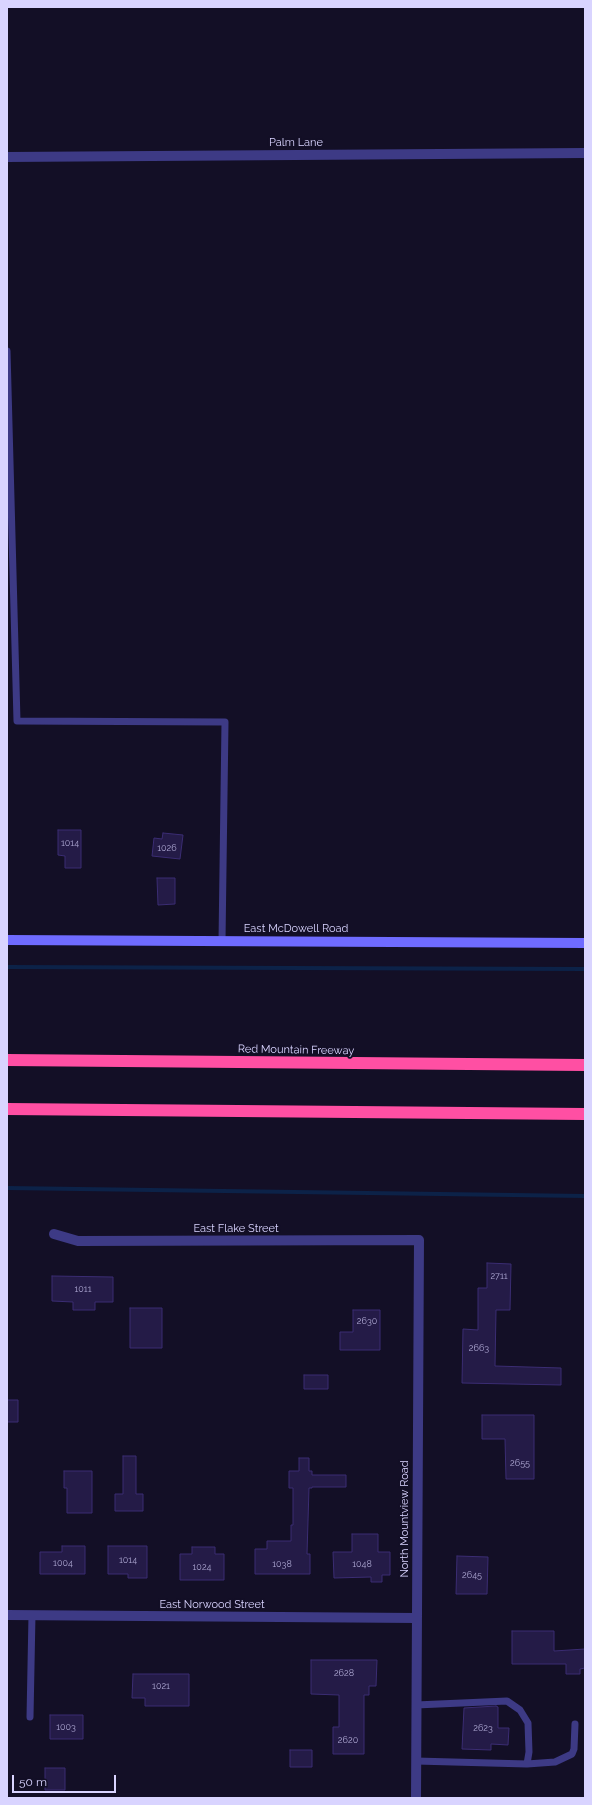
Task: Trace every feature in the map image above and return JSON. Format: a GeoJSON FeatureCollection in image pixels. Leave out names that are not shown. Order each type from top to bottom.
{"type":"FeatureCollection","features":[{"type":"Feature","properties":{"kind":"highway","name":"Red Mountain Freeway"},"geometry":{"type":"LineString","coordinates":[[7,1060],[585,1065]]}},
{"type":"Feature","properties":{"kind":"highway"},"geometry":{"type":"LineString","coordinates":[[7,1109],[585,1114]]}},
{"type":"Feature","properties":{"kind":"street","name":"Palm Lane"},"geometry":{"type":"LineString","coordinates":[[7,157],[585,153]]}},
{"type":"Feature","properties":{"kind":"street","name":"East McDowell Road"},"geometry":{"type":"LineString","coordinates":[[7,940],[585,943]]}},
{"type":"Feature","properties":{"kind":"street","name":"East Flake Street"},"geometry":{"type":"LineString","coordinates":[[54,1234],[78,1241],[419,1240]]}},
{"type":"Feature","properties":{"kind":"street","name":"North Mountview Road"},"geometry":{"type":"LineString","coordinates":[[416,1798],[419,1240]]}},
{"type":"Feature","properties":{"kind":"street","name":"East Norwood Street"},"geometry":{"type":"LineString","coordinates":[[7,1615],[416,1618]]}},
{"type":"Feature","properties":{"kind":"lane"},"geometry":{"type":"LineString","coordinates":[[7,351],[17,721],[225,722],[222,941]]}},
{"type":"Feature","properties":{"kind":"lane"},"geometry":{"type":"LineString","coordinates":[[30,1717],[32,1616]]}},
{"type":"Feature","properties":{"kind":"lane"},"geometry":{"type":"LineString","coordinates":[[416,1705],[507,1702],[520,1710],[528,1723],[529,1752],[527,1764]]}},
{"type":"Feature","properties":{"kind":"lane"},"geometry":{"type":"LineString","coordinates":[[416,1762],[527,1764],[555,1762],[572,1754],[574,1749],[575,1724]]}},
{"type":"Feature","properties":{"kind":"building"},"geometry":{"type":"Polygon","coordinates":[[[58,830],[81,830],[81,868],[65,868],[65,856],[58,855],[58,830]]]}},
{"type":"Feature","properties":{"kind":"building"},"geometry":{"type":"Polygon","coordinates":[[[163,833],[183,835],[180,859],[152,856],[154,838],[162,839],[163,833]]]}},
{"type":"Feature","properties":{"kind":"building"},"geometry":{"type":"Polygon","coordinates":[[[157,878],[175,878],[175,904],[158,905],[157,878]]]}},
{"type":"Feature","properties":{"kind":"building"},"geometry":{"type":"Polygon","coordinates":[[[487,1263],[511,1264],[510,1310],[496,1310],[495,1366],[561,1368],[561,1385],[462,1383],[463,1329],[478,1330],[478,1288],[487,1288],[487,1263]]]}},
{"type":"Feature","properties":{"kind":"building"},"geometry":{"type":"Polygon","coordinates":[[[52,1276],[113,1277],[113,1302],[95,1302],[95,1310],[73,1310],[73,1302],[52,1301],[52,1276]]]}},
{"type":"Feature","properties":{"kind":"building"},"geometry":{"type":"Polygon","coordinates":[[[130,1308],[162,1308],[162,1348],[130,1348],[130,1308]]]}},
{"type":"Feature","properties":{"kind":"building"},"geometry":{"type":"Polygon","coordinates":[[[353,1310],[380,1310],[380,1350],[340,1350],[340,1332],[353,1332],[353,1310]]]}},
{"type":"Feature","properties":{"kind":"building"},"geometry":{"type":"Polygon","coordinates":[[[304,1375],[328,1375],[328,1389],[304,1389],[304,1375]]]}},
{"type":"Feature","properties":{"kind":"building"},"geometry":{"type":"Polygon","coordinates":[[[7,1400],[18,1400],[18,1422],[7,1422],[7,1400]]]}},
{"type":"Feature","properties":{"kind":"building"},"geometry":{"type":"Polygon","coordinates":[[[482,1415],[534,1415],[534,1479],[506,1479],[505,1439],[482,1439],[482,1415]]]}},
{"type":"Feature","properties":{"kind":"building"},"geometry":{"type":"Polygon","coordinates":[[[123,1456],[136,1456],[136,1494],[143,1494],[143,1511],[115,1511],[115,1494],[123,1494],[123,1456]]]}},
{"type":"Feature","properties":{"kind":"building"},"geometry":{"type":"Polygon","coordinates":[[[299,1458],[309,1458],[309,1471],[312,1471],[312,1475],[346,1475],[346,1487],[309,1488],[307,1554],[310,1554],[310,1574],[255,1574],[255,1549],[267,1549],[267,1541],[291,1541],[291,1525],[293,1525],[293,1488],[289,1488],[289,1471],[299,1471],[299,1458]]]}},
{"type":"Feature","properties":{"kind":"building"},"geometry":{"type":"Polygon","coordinates":[[[64,1471],[92,1471],[92,1513],[67,1513],[67,1488],[64,1488],[64,1471]]]}},
{"type":"Feature","properties":{"kind":"building"},"geometry":{"type":"Polygon","coordinates":[[[352,1534],[378,1534],[378,1552],[390,1552],[390,1575],[382,1575],[382,1582],[371,1582],[371,1577],[334,1578],[333,1552],[352,1552],[352,1534]]]}},
{"type":"Feature","properties":{"kind":"building"},"geometry":{"type":"Polygon","coordinates":[[[62,1546],[85,1546],[85,1574],[40,1574],[40,1552],[62,1552],[62,1546]]]}},
{"type":"Feature","properties":{"kind":"building"},"geometry":{"type":"Polygon","coordinates":[[[108,1546],[147,1546],[147,1578],[128,1578],[128,1574],[108,1574],[108,1546]]]}},
{"type":"Feature","properties":{"kind":"building"},"geometry":{"type":"Polygon","coordinates":[[[192,1547],[215,1547],[215,1554],[224,1554],[224,1580],[180,1580],[180,1554],[192,1554],[192,1547]]]}},
{"type":"Feature","properties":{"kind":"building"},"geometry":{"type":"Polygon","coordinates":[[[457,1556],[488,1557],[487,1594],[456,1594],[457,1556]]]}},
{"type":"Feature","properties":{"kind":"building"},"geometry":{"type":"Polygon","coordinates":[[[512,1631],[554,1631],[554,1651],[585,1649],[585,1668],[580,1669],[580,1674],[566,1674],[566,1664],[512,1664],[512,1631]]]}},
{"type":"Feature","properties":{"kind":"building"},"geometry":{"type":"Polygon","coordinates":[[[311,1660],[377,1660],[376,1686],[369,1686],[369,1695],[364,1695],[364,1754],[333,1754],[333,1727],[339,1727],[339,1695],[311,1694],[311,1660]]]}},
{"type":"Feature","properties":{"kind":"building"},"geometry":{"type":"Polygon","coordinates":[[[133,1674],[189,1674],[189,1706],[145,1706],[145,1698],[132,1698],[133,1674]]]}},
{"type":"Feature","properties":{"kind":"building"},"geometry":{"type":"Polygon","coordinates":[[[498,1707],[498,1728],[509,1728],[508,1745],[491,1744],[491,1750],[462,1749],[464,1708],[498,1707]]]}},
{"type":"Feature","properties":{"kind":"building"},"geometry":{"type":"Polygon","coordinates":[[[50,1715],[83,1715],[83,1739],[50,1739],[50,1715]]]}},
{"type":"Feature","properties":{"kind":"building"},"geometry":{"type":"Polygon","coordinates":[[[290,1750],[312,1750],[312,1767],[290,1767],[290,1750]]]}},
{"type":"Feature","properties":{"kind":"building"},"geometry":{"type":"Polygon","coordinates":[[[45,1768],[65,1768],[65,1790],[45,1790],[45,1768]]]}},
{"type":"Feature","properties":{"kind":"waterway"},"geometry":{"type":"LineString","coordinates":[[7,967],[585,969]]}},
{"type":"Feature","properties":{"kind":"waterway"},"geometry":{"type":"LineString","coordinates":[[7,1188],[585,1196]]}}]}
